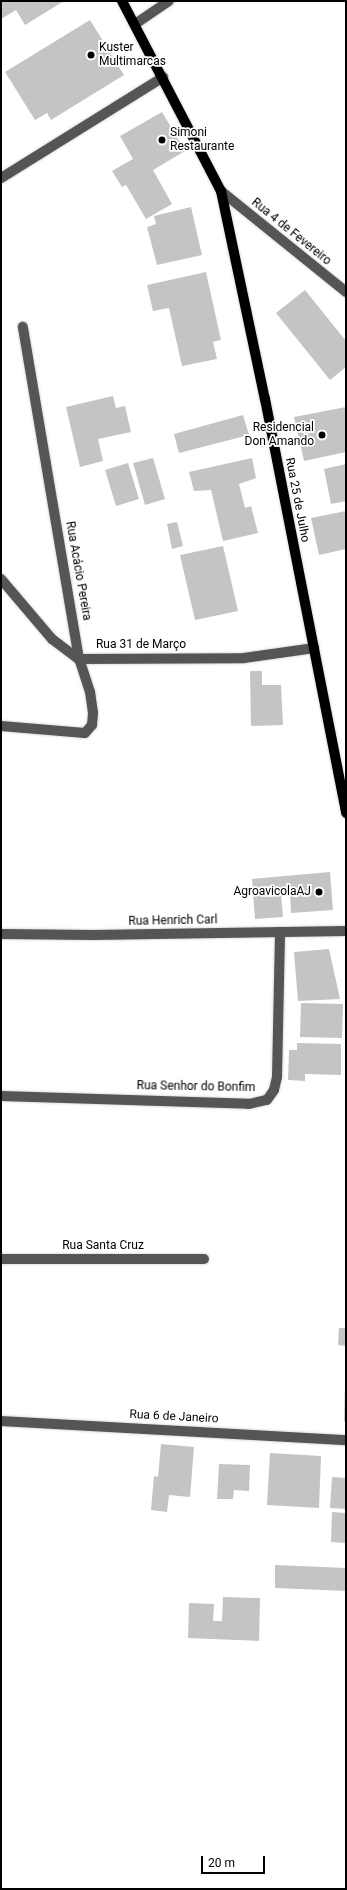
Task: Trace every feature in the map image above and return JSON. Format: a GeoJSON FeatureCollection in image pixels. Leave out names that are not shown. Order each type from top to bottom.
{"type":"FeatureCollection","features":[{"type":"Feature","properties":{"kind":"main road","name":"Rua 25 de Julho"},"geometry":{"type":"LineString","coordinates":[[122,1],[163,77],[221,191],[314,648],[346,814]]}},
{"type":"Feature","properties":{"kind":"street"},"geometry":{"type":"LineString","coordinates":[[135,24],[169,1]]}},
{"type":"Feature","properties":{"kind":"street"},"geometry":{"type":"LineString","coordinates":[[1,178],[163,77]]}},
{"type":"Feature","properties":{"kind":"street","name":"Rua 4 de Fevereiro"},"geometry":{"type":"LineString","coordinates":[[221,191],[346,292]]}},
{"type":"Feature","properties":{"kind":"street","name":"Rua Acácio Pereira"},"geometry":{"type":"LineString","coordinates":[[1,726],[85,733],[92,725],[93,713],[90,692],[79,658],[23,327]]}},
{"type":"Feature","properties":{"kind":"street","name":"Rua 31 de Março"},"geometry":{"type":"LineString","coordinates":[[1,579],[52,639],[79,658],[244,658],[314,648]]}},
{"type":"Feature","properties":{"kind":"street","name":"Rua Henrich Carl"},"geometry":{"type":"LineString","coordinates":[[1,934],[93,935],[346,931]]}},
{"type":"Feature","properties":{"kind":"street","name":"Rua Senhor do Bonfim"},"geometry":{"type":"LineString","coordinates":[[1,1096],[249,1104],[267,1100],[274,1090],[277,1077],[280,932]]}},
{"type":"Feature","properties":{"kind":"street","name":"Rua Santa Cruz"},"geometry":{"type":"LineString","coordinates":[[1,1259],[204,1259]]}},
{"type":"Feature","properties":{"kind":"street","name":"Rua 6 de Janeiro"},"geometry":{"type":"LineString","coordinates":[[1,1421],[346,1440]]}},
{"type":"Feature","properties":{"kind":"building"},"geometry":{"type":"Polygon","coordinates":[[[1,1],[64,1],[25,25],[16,10],[1,19],[1,1]]]}},
{"type":"Feature","properties":{"kind":"building"},"geometry":{"type":"Polygon","coordinates":[[[90,20],[124,75],[51,120],[47,113],[35,120],[5,72],[90,20]]]}},
{"type":"Feature","properties":{"kind":"building"},"geometry":{"type":"Polygon","coordinates":[[[162,112],[185,151],[153,170],[172,204],[146,219],[126,185],[122,187],[112,171],[133,159],[120,136],[162,112]]]}},
{"type":"Feature","properties":{"kind":"building"},"geometry":{"type":"Polygon","coordinates":[[[191,207],[202,255],[157,265],[147,227],[156,224],[154,216],[191,207]]]}},
{"type":"Feature","properties":{"kind":"building"},"geometry":{"type":"Polygon","coordinates":[[[206,272],[221,340],[213,342],[217,359],[182,366],[169,308],[153,311],[147,285],[206,272]]]}},
{"type":"Feature","properties":{"kind":"building"},"geometry":{"type":"Polygon","coordinates":[[[305,290],[346,341],[346,367],[330,380],[276,313],[305,290]]]}},
{"type":"Feature","properties":{"kind":"building"},"geometry":{"type":"Polygon","coordinates":[[[113,396],[116,408],[125,406],[131,432],[98,439],[103,461],[80,467],[66,407],[113,396]]]}},
{"type":"Feature","properties":{"kind":"building","name":"Residencial Don Amando"},"geometry":{"type":"Polygon","coordinates":[[[346,407],[346,452],[304,461],[294,417],[346,407]]]}},
{"type":"Feature","properties":{"kind":"building"},"geometry":{"type":"Polygon","coordinates":[[[243,415],[249,435],[179,453],[174,434],[243,415]]]}},
{"type":"Feature","properties":{"kind":"building"},"geometry":{"type":"Polygon","coordinates":[[[153,458],[165,499],[145,505],[133,463],[153,458]]]}},
{"type":"Feature","properties":{"kind":"building"},"geometry":{"type":"Polygon","coordinates":[[[252,458],[256,478],[239,484],[245,508],[251,506],[258,533],[223,541],[211,490],[194,491],[189,472],[252,458]]]}},
{"type":"Feature","properties":{"kind":"building"},"geometry":{"type":"Polygon","coordinates":[[[128,463],[139,499],[116,506],[105,470],[128,463]]]}},
{"type":"Feature","properties":{"kind":"building"},"geometry":{"type":"Polygon","coordinates":[[[346,464],[346,501],[331,504],[324,469],[346,464]]]}},
{"type":"Feature","properties":{"kind":"building"},"geometry":{"type":"Polygon","coordinates":[[[346,511],[346,549],[319,555],[311,518],[346,511]]]}},
{"type":"Feature","properties":{"kind":"building"},"geometry":{"type":"Polygon","coordinates":[[[177,522],[183,546],[172,549],[167,524],[177,522]]]}},
{"type":"Feature","properties":{"kind":"building"},"geometry":{"type":"Polygon","coordinates":[[[223,546],[238,611],[195,620],[180,555],[223,546]]]}},
{"type":"Feature","properties":{"kind":"building"},"geometry":{"type":"Polygon","coordinates":[[[250,671],[262,671],[262,685],[281,685],[283,725],[251,726],[250,671]]]}},
{"type":"Feature","properties":{"kind":"building"},"geometry":{"type":"Polygon","coordinates":[[[330,872],[333,910],[291,913],[290,893],[281,894],[283,917],[255,919],[252,879],[330,872]]]}},
{"type":"Feature","properties":{"kind":"building"},"geometry":{"type":"Polygon","coordinates":[[[329,949],[340,999],[298,1001],[294,952],[329,949]]]}},
{"type":"Feature","properties":{"kind":"building"},"geometry":{"type":"Polygon","coordinates":[[[301,1003],[343,1004],[342,1038],[300,1037],[301,1003]]]}},
{"type":"Feature","properties":{"kind":"building"},"geometry":{"type":"Polygon","coordinates":[[[297,1043],[341,1044],[341,1075],[305,1074],[305,1081],[288,1080],[289,1050],[297,1050],[297,1043]]]}},
{"type":"Feature","properties":{"kind":"building"},"geometry":{"type":"Polygon","coordinates":[[[339,1328],[346,1328],[346,1346],[338,1345],[339,1328]]]}},
{"type":"Feature","properties":{"kind":"building"},"geometry":{"type":"Polygon","coordinates":[[[345,1385],[346,1421],[344,1421],[345,1385]]]}},
{"type":"Feature","properties":{"kind":"building"},"geometry":{"type":"Polygon","coordinates":[[[161,1444],[194,1447],[190,1497],[169,1495],[167,1512],[151,1510],[154,1476],[158,1477],[161,1444]]]}},
{"type":"Feature","properties":{"kind":"building"},"geometry":{"type":"Polygon","coordinates":[[[270,1453],[321,1456],[319,1508],[267,1505],[270,1453]]]}},
{"type":"Feature","properties":{"kind":"building"},"geometry":{"type":"Polygon","coordinates":[[[219,1464],[250,1465],[249,1491],[234,1490],[233,1499],[217,1499],[219,1464]]]}},
{"type":"Feature","properties":{"kind":"building"},"geometry":{"type":"Polygon","coordinates":[[[332,1477],[346,1478],[346,1509],[330,1508],[332,1477]]]}},
{"type":"Feature","properties":{"kind":"building"},"geometry":{"type":"Polygon","coordinates":[[[332,1512],[346,1513],[346,1543],[331,1542],[332,1512]]]}},
{"type":"Feature","properties":{"kind":"building"},"geometry":{"type":"Polygon","coordinates":[[[275,1565],[346,1568],[346,1591],[275,1588],[275,1565]]]}},
{"type":"Feature","properties":{"kind":"building"},"geometry":{"type":"Polygon","coordinates":[[[223,1597],[260,1598],[259,1641],[188,1638],[189,1603],[214,1604],[213,1621],[222,1621],[223,1597]]]}},
{"type":"Feature","properties":{"kind":"place","name":"Kuster Multimarcas"},"geometry":{"type":"Point","coordinates":[91,55]}},
{"type":"Feature","properties":{"kind":"place","name":"Simoni Restaurante"},"geometry":{"type":"Point","coordinates":[162,140]}},
{"type":"Feature","properties":{"kind":"place","name":"Residencial Don Amando"},"geometry":{"type":"Point","coordinates":[322,435]}},
{"type":"Feature","properties":{"kind":"place","name":"AgroavicolaAJ"},"geometry":{"type":"Point","coordinates":[319,892]}}]}
